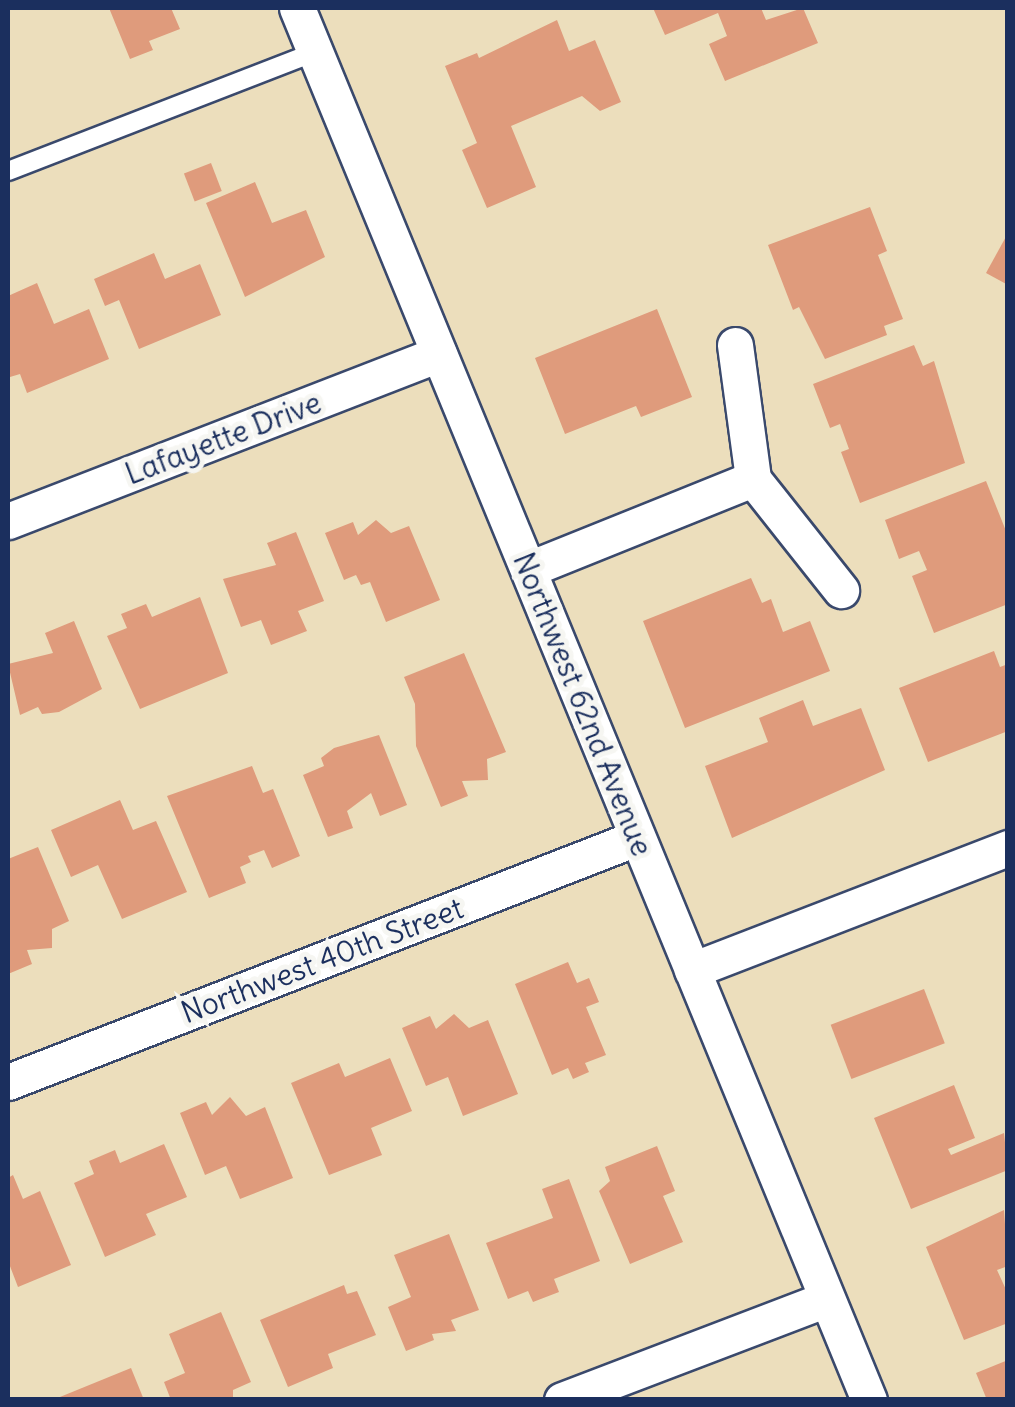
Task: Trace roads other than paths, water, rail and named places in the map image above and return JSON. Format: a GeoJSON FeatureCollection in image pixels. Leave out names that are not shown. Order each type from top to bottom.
{"type":"FeatureCollection","features":[{"type":"Feature","properties":{"kind":"street","name":"Northwest 62nd Avenue"},"geometry":{"type":"LineString","coordinates":[[298,8],[869,1400]]}},
{"type":"Feature","properties":{"kind":"street"},"geometry":{"type":"LineString","coordinates":[[735,345],[754,479],[842,590]]}},
{"type":"Feature","properties":{"kind":"street","name":"Lafayette Drive"},"geometry":{"type":"LineString","coordinates":[[8,521],[439,354]]}},
{"type":"Feature","properties":{"kind":"street"},"geometry":{"type":"LineString","coordinates":[[529,568],[754,479]]}},
{"type":"Feature","properties":{"kind":"street","name":"Northwest 40th Street"},"geometry":{"type":"LineString","coordinates":[[8,1082],[636,838]]}},
{"type":"Feature","properties":{"kind":"street"},"geometry":{"type":"LineString","coordinates":[[692,970],[1008,848]]}},
{"type":"Feature","properties":{"kind":"street"},"geometry":{"type":"LineString","coordinates":[[562,1400],[826,1298]]}},
{"type":"Feature","properties":{"kind":"lane"},"geometry":{"type":"LineString","coordinates":[[8,171],[315,52]]}}]}
